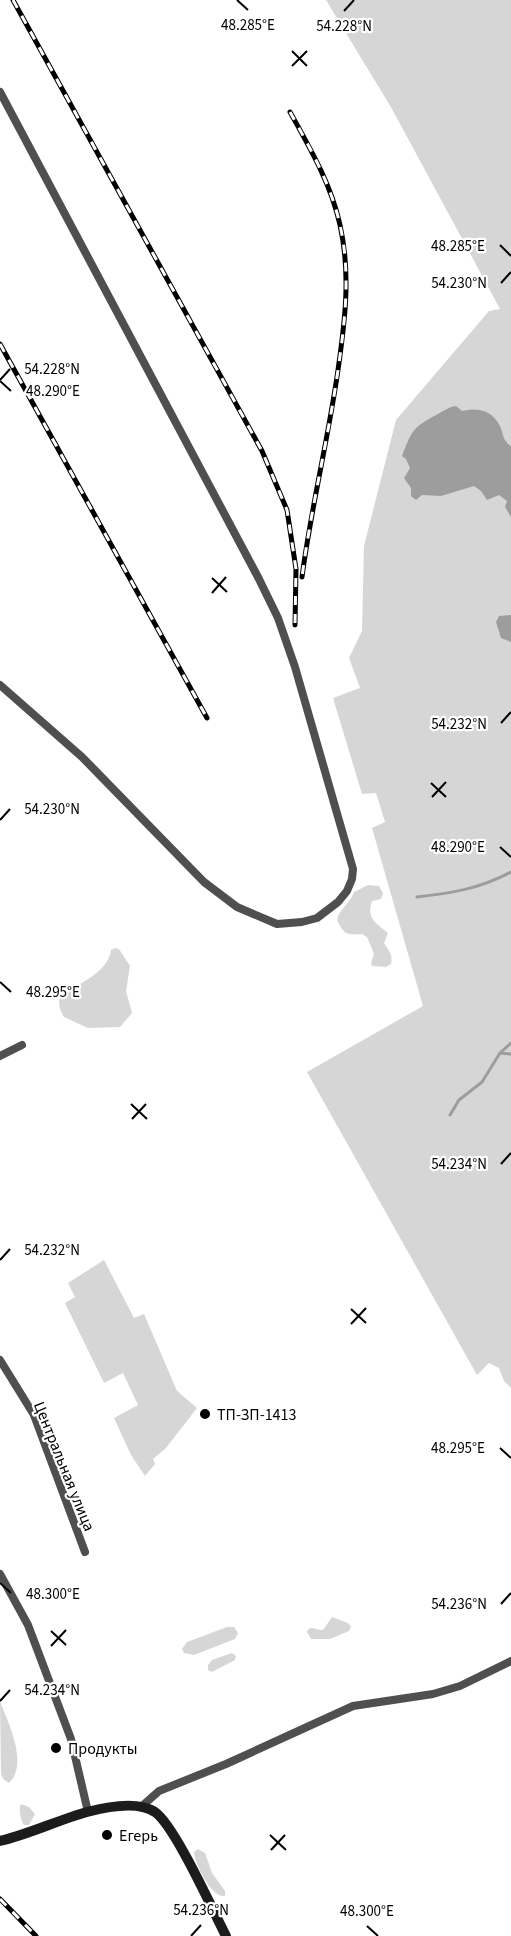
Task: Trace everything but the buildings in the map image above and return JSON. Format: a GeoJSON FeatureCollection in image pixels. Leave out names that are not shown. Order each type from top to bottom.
{"type":"FeatureCollection","features":[{"type":"Feature","properties":{"kind":"street"},"geometry":{"type":"LineString","coordinates":[[0,92],[278,618],[295,667],[353,869],[347,891],[326,913],[303,922],[277,924],[237,907],[204,882],[82,757],[0,685]]}},
{"type":"Feature","properties":{"kind":"street"},"geometry":{"type":"LineString","coordinates":[[0,1056],[22,1045]]}},
{"type":"Feature","properties":{"kind":"street","name":"Центральная улица"},"geometry":{"type":"LineString","coordinates":[[0,1360],[34,1415],[85,1552]]}},
{"type":"Feature","properties":{"kind":"street"},"geometry":{"type":"LineString","coordinates":[[0,1574],[28,1625],[71,1738],[88,1812]]}},
{"type":"Feature","properties":{"kind":"street"},"geometry":{"type":"LineString","coordinates":[[141,1807],[159,1791],[226,1764],[353,1706],[460,1686],[511,1660]]}},
{"type":"Feature","properties":{"kind":"street"},"geometry":{"type":"LineString","coordinates":[[0,1841],[21,1836],[88,1812],[115,1807],[141,1807],[156,1813],[184,1854],[226,1936]]}},
{"type":"Feature","properties":{"kind":"shaded area"},"geometry":{"type":"Polygon","coordinates":[[[326,0],[511,0],[511,1388],[504,1381],[499,1368],[489,1363],[477,1375],[307,1072],[423,1006],[372,828],[385,822],[376,793],[362,794],[333,698],[360,688],[349,658],[362,631],[364,546],[396,420],[489,311],[500,309],[392,109],[326,0]]]}},
{"type":"Feature","properties":{"kind":"shaded area"},"geometry":{"type":"Polygon","coordinates":[[[456,406],[462,411],[473,409],[493,416],[511,446],[511,517],[505,507],[507,501],[499,495],[487,500],[474,486],[441,496],[422,495],[416,500],[411,496],[411,488],[404,478],[410,468],[402,456],[408,440],[423,422],[456,406]]]}},
{"type":"Feature","properties":{"kind":"shaded area"},"geometry":{"type":"Polygon","coordinates":[[[511,615],[511,642],[501,638],[496,622],[499,616],[511,615]]]}},
{"type":"Feature","properties":{"kind":"shaded area"},"geometry":{"type":"Polygon","coordinates":[[[368,885],[379,886],[383,893],[381,899],[372,901],[370,912],[373,920],[388,933],[384,943],[390,953],[391,964],[386,967],[372,966],[374,954],[367,937],[362,934],[347,933],[337,920],[354,892],[368,885]]]}},
{"type":"Feature","properties":{"kind":"shaded area"},"geometry":{"type":"Polygon","coordinates":[[[119,949],[130,966],[126,991],[132,1013],[120,1027],[88,1028],[64,1017],[59,1001],[61,995],[98,971],[109,958],[111,950],[119,949]]]}},
{"type":"Feature","properties":{"kind":"shaded area"},"geometry":{"type":"Polygon","coordinates":[[[104,1260],[134,1318],[144,1314],[177,1391],[197,1408],[166,1448],[153,1459],[155,1464],[145,1476],[131,1455],[114,1418],[138,1405],[123,1373],[104,1383],[65,1303],[75,1297],[68,1283],[104,1260]]]}},
{"type":"Feature","properties":{"kind":"shaded area"},"geometry":{"type":"Polygon","coordinates":[[[332,1617],[348,1623],[351,1627],[349,1631],[330,1639],[311,1639],[308,1630],[312,1628],[323,1630],[332,1617]]]}},
{"type":"Feature","properties":{"kind":"shaded area"},"geometry":{"type":"Polygon","coordinates":[[[227,1627],[234,1627],[238,1633],[235,1639],[194,1655],[184,1653],[182,1649],[187,1642],[227,1627]]]}},
{"type":"Feature","properties":{"kind":"shaded area"},"geometry":{"type":"Polygon","coordinates":[[[232,1653],[236,1656],[235,1660],[212,1672],[208,1670],[208,1665],[212,1660],[232,1653]]]}},
{"type":"Feature","properties":{"kind":"shaded area"},"geometry":{"type":"Polygon","coordinates":[[[0,1701],[12,1731],[17,1754],[15,1775],[9,1783],[3,1779],[1,1774],[0,1701]]]}},
{"type":"Feature","properties":{"kind":"shaded area"},"geometry":{"type":"Polygon","coordinates":[[[21,1804],[29,1807],[35,1814],[29,1825],[24,1825],[22,1821],[21,1804]]]}},
{"type":"Feature","properties":{"kind":"shaded area"},"geometry":{"type":"Polygon","coordinates":[[[198,1849],[205,1853],[212,1873],[225,1891],[225,1896],[214,1892],[209,1886],[195,1857],[194,1852],[198,1849]]]}},
{"type":"Feature","properties":{"kind":"waterway"},"geometry":{"type":"LineString","coordinates":[[417,897],[442,894],[488,883],[511,872]]}},
{"type":"Feature","properties":{"kind":"waterway"},"geometry":{"type":"LineString","coordinates":[[450,1115],[459,1100],[482,1082],[500,1053],[511,1043]]}},
{"type":"Feature","properties":{"kind":"waterway"},"geometry":{"type":"LineString","coordinates":[[500,1053],[511,1054]]}},
{"type":"Feature","properties":{"kind":"railway"},"geometry":{"type":"LineString","coordinates":[[13,0],[262,451],[287,510],[296,569],[295,625]]}},
{"type":"Feature","properties":{"kind":"railway"},"geometry":{"type":"LineString","coordinates":[[290,112],[331,195],[340,225],[346,279],[345,316],[338,370],[302,577]]}},
{"type":"Feature","properties":{"kind":"railway"},"geometry":{"type":"LineString","coordinates":[[0,344],[207,718]]}},
{"type":"Feature","properties":{"kind":"railway"},"geometry":{"type":"LineString","coordinates":[[0,1899],[36,1936]]}},
{"type":"Feature","properties":{"kind":"place","name":"ТП-ЗП-1413"},"geometry":{"type":"Point","coordinates":[205,1414]}},
{"type":"Feature","properties":{"kind":"place","name":"Продукты"},"geometry":{"type":"Point","coordinates":[56,1748]}},
{"type":"Feature","properties":{"kind":"place","name":"Егерь"},"geometry":{"type":"Point","coordinates":[107,1835]}}]}
